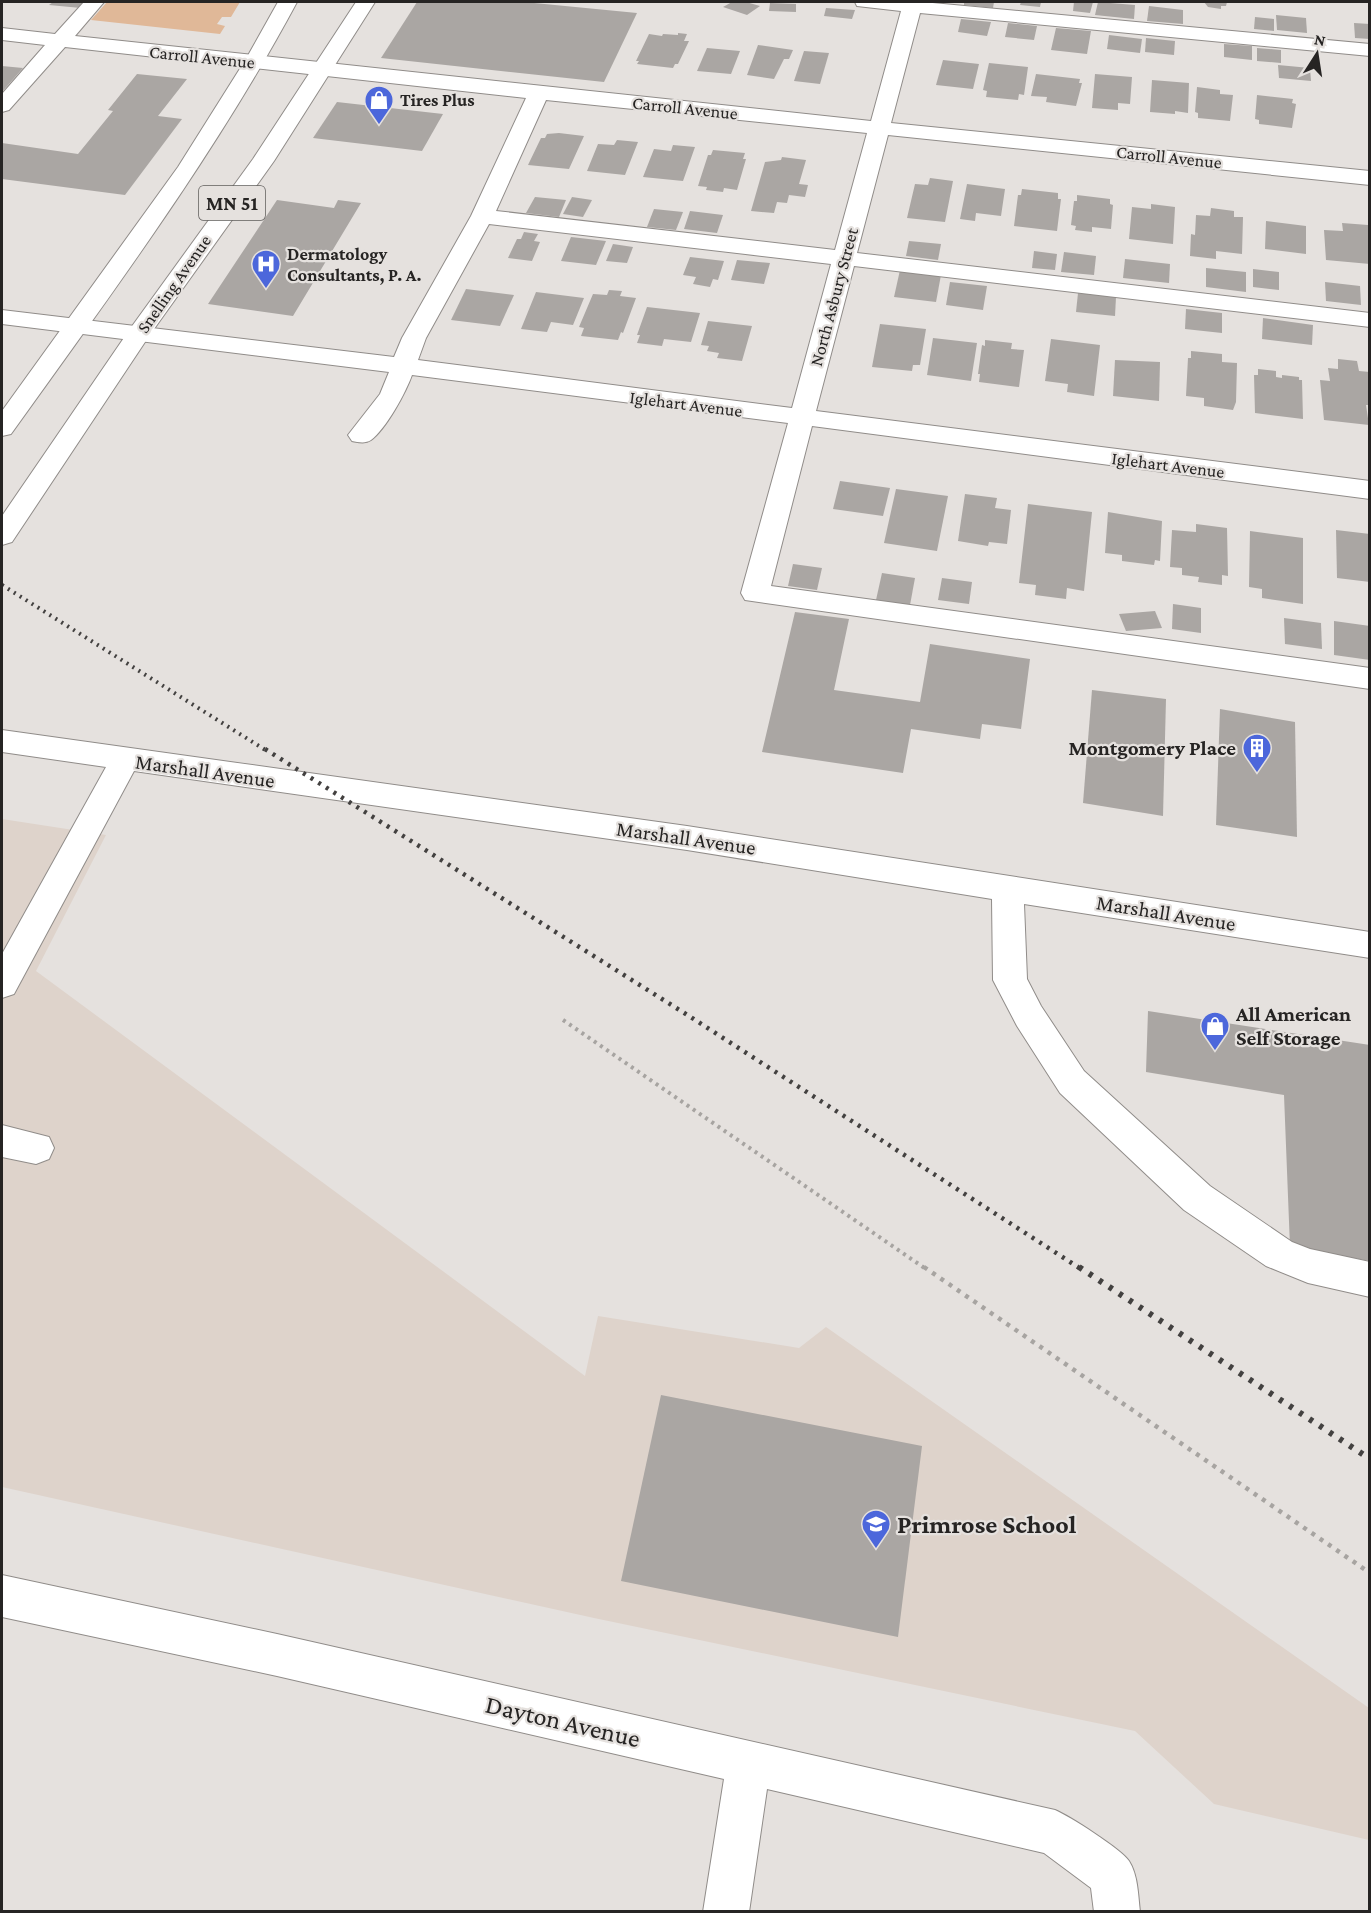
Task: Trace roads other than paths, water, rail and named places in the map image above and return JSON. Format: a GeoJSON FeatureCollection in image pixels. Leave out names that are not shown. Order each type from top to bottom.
{"type":"FeatureCollection","features":[{"type":"Feature","properties":{"kind":"street"},"geometry":{"type":"LineString","coordinates":[[2,106],[94,2]]}},
{"type":"Feature","properties":{"kind":"street","name":"MN 51"},"geometry":{"type":"LineString","coordinates":[[2,428],[192,164],[255,63],[287,2]]}},
{"type":"Feature","properties":{"kind":"street","name":"Snelling Avenue"},"geometry":{"type":"LineString","coordinates":[[2,536],[139,334],[263,161],[365,2]]}},
{"type":"Feature","properties":{"kind":"street"},"geometry":{"type":"LineString","coordinates":[[864,2],[913,4],[1370,50]]}},
{"type":"Feature","properties":{"kind":"street","name":"North Asbury Street"},"geometry":{"type":"LineString","coordinates":[[913,4],[755,593],[1370,679]]}},
{"type":"Feature","properties":{"kind":"street","name":"Carroll Avenue"},"geometry":{"type":"LineString","coordinates":[[2,34],[539,93],[1370,178]]}},
{"type":"Feature","properties":{"kind":"street"},"geometry":{"type":"LineString","coordinates":[[361,435],[392,396],[414,338],[482,216],[539,93]]}},
{"type":"Feature","properties":{"kind":"street"},"geometry":{"type":"LineString","coordinates":[[482,216],[1370,320]]}},
{"type":"Feature","properties":{"kind":"street","name":"Iglehart Avenue"},"geometry":{"type":"LineString","coordinates":[[2,317],[1370,490]]}},
{"type":"Feature","properties":{"kind":"street","name":"Marshall Avenue"},"geometry":{"type":"LineString","coordinates":[[2,741],[687,837],[1370,945]]}},
{"type":"Feature","properties":{"kind":"street"},"geometry":{"type":"LineString","coordinates":[[2,984],[125,760]]}},
{"type":"Feature","properties":{"kind":"street"},"geometry":{"type":"LineString","coordinates":[[1008,888],[1010,980],[1029,1016],[1072,1082],[1197,1198],[1279,1254],[1308,1266],[1370,1280]]}},
{"type":"Feature","properties":{"kind":"street"},"geometry":{"type":"LineString","coordinates":[[2,1141],[36,1148]]}},
{"type":"Feature","properties":{"kind":"street","name":"Dayton Avenue"},"geometry":{"type":"LineString","coordinates":[[2,1596],[288,1658],[1055,1833],[1114,1894]]}},
{"type":"Feature","properties":{"kind":"street"},"geometry":{"type":"LineString","coordinates":[[726,1911],[749,1763]]}},
{"type":"Feature","properties":{"kind":"railway"},"geometry":{"type":"LineString","coordinates":[[2,585],[267,751]]}},
{"type":"Feature","properties":{"kind":"railway"},"geometry":{"type":"LineString","coordinates":[[265,749],[689,1016],[1081,1269]]}},
{"type":"Feature","properties":{"kind":"railway"},"geometry":{"type":"LineString","coordinates":[[1079,1267],[1370,1459]]}},
{"type":"Feature","properties":{"kind":"place","name":"Tires Plus"},"geometry":{"type":"Point","coordinates":[379,126]}},
{"type":"Feature","properties":{"kind":"place","name":"Dermatology Consultants, P. A."},"geometry":{"type":"Point","coordinates":[266,290]}},
{"type":"Feature","properties":{"kind":"place","name":"Montgomery Place"},"geometry":{"type":"Point","coordinates":[1257,774]}},
{"type":"Feature","properties":{"kind":"place","name":"All American Self Storage"},"geometry":{"type":"Point","coordinates":[1215,1052]}},
{"type":"Feature","properties":{"kind":"place","name":"Primrose School"},"geometry":{"type":"Point","coordinates":[876,1550]}}]}
